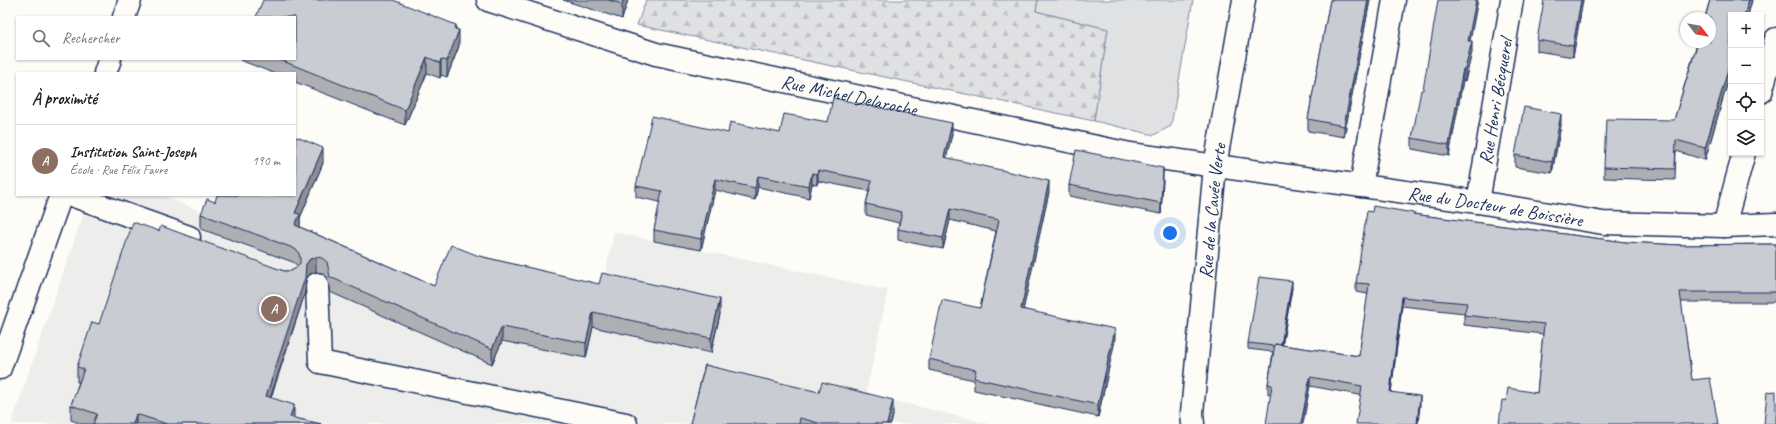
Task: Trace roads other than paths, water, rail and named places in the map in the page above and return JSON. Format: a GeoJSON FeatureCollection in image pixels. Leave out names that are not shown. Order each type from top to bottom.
{"type":"FeatureCollection","features":[{"type":"Feature","properties":{"kind":"street"},"geometry":{"type":"LineString","coordinates":[[124,16],[130,0]]}},
{"type":"Feature","properties":{"kind":"street","name":"Rue Michel Delaroche"},"geometry":{"type":"LineString","coordinates":[[488,0],[656,54],[1130,154],[1215,166]]}},
{"type":"Feature","properties":{"kind":"street","name":"Rue de la Cavée Verte"},"geometry":{"type":"LineString","coordinates":[[1192,424],[1215,166],[1244,0]]}},
{"type":"Feature","properties":{"kind":"street"},"geometry":{"type":"LineString","coordinates":[[1361,186],[1394,0]]}},
{"type":"Feature","properties":{"kind":"street","name":"Rue Henri Bécquerel"},"geometry":{"type":"LineString","coordinates":[[1478,202],[1512,0]]}},
{"type":"Feature","properties":{"kind":"street"},"geometry":{"type":"LineString","coordinates":[[1763,84],[1776,39]]}},
{"type":"Feature","properties":{"kind":"street"},"geometry":{"type":"LineString","coordinates":[[105,72],[110,60]]}},
{"type":"Feature","properties":{"kind":"street"},"geometry":{"type":"LineString","coordinates":[[1724,226],[1743,156]]}},
{"type":"Feature","properties":{"kind":"street","name":"Rue du Docteur de Boissière"},"geometry":{"type":"LineString","coordinates":[[1215,166],[1478,202],[1603,223],[1724,226],[1776,224]]}},
{"type":"Feature","properties":{"kind":"street"},"geometry":{"type":"LineString","coordinates":[[0,368],[62,196]]}},
{"type":"Feature","properties":{"kind":"street"},"geometry":{"type":"LineString","coordinates":[[74,196],[207,244]]}},
{"type":"Feature","properties":{"kind":"street"},"geometry":{"type":"LineString","coordinates":[[317,284],[320,362],[626,424]]}},
{"type":"Feature","properties":{"kind":"place","name":"Institution Saint-Joseph"},"geometry":{"type":"Point","coordinates":[274,309]}}]}
